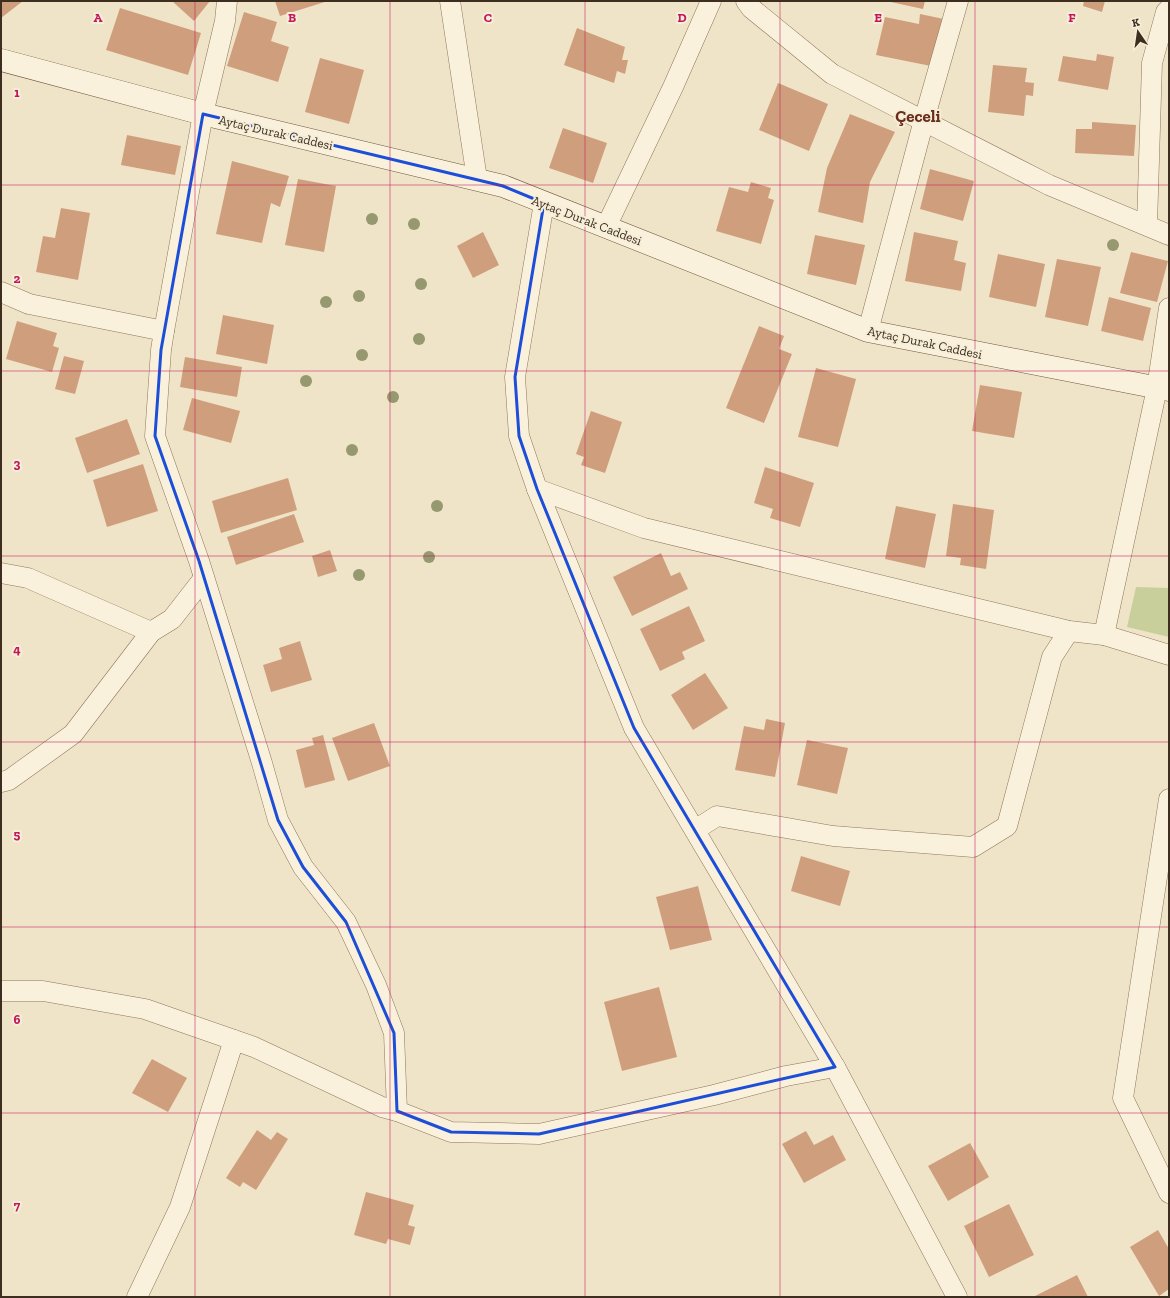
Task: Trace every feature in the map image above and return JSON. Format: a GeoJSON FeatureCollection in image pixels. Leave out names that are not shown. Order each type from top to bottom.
{"type":"FeatureCollection","features":[{"type":"Feature","properties":{"kind":"main road","name":"Aytaç Durak Caddesi"},"geometry":{"type":"LineString","coordinates":[[1,60],[203,114],[503,186],[868,331],[1163,389]]}},
{"type":"Feature","properties":{"kind":"street"},"geometry":{"type":"LineString","coordinates":[[227,1],[225,21],[203,114],[164,331],[161,350],[155,436],[204,578],[278,820],[303,867],[346,922],[376,985],[394,1033],[397,1111]]}},
{"type":"Feature","properties":{"kind":"street"},"geometry":{"type":"LineString","coordinates":[[450,1],[477,179]]}},
{"type":"Feature","properties":{"kind":"street"},"geometry":{"type":"LineString","coordinates":[[606,227],[673,87],[711,1]]}},
{"type":"Feature","properties":{"kind":"street"},"geometry":{"type":"LineString","coordinates":[[868,331],[924,120],[958,1]]}},
{"type":"Feature","properties":{"kind":"street"},"geometry":{"type":"LineString","coordinates":[[750,3],[832,74],[1049,185],[1169,235]]}},
{"type":"Feature","properties":{"kind":"street"},"geometry":{"type":"LineString","coordinates":[[1147,225],[1152,63],[1166,12],[1169,9]]}},
{"type":"Feature","properties":{"kind":"street"},"geometry":{"type":"LineString","coordinates":[[544,203],[515,377],[519,436],[537,489],[634,728],[835,1067],[957,1297]]}},
{"type":"Feature","properties":{"kind":"street"},"geometry":{"type":"LineString","coordinates":[[1,292],[29,304],[164,331]]}},
{"type":"Feature","properties":{"kind":"street"},"geometry":{"type":"LineString","coordinates":[[1104,636],[1163,389],[1169,308]]}},
{"type":"Feature","properties":{"kind":"street"},"geometry":{"type":"LineString","coordinates":[[537,489],[644,528],[1068,630],[1104,636],[1169,655]]}},
{"type":"Feature","properties":{"kind":"street"},"geometry":{"type":"LineString","coordinates":[[1,573],[28,578],[151,632]]}},
{"type":"Feature","properties":{"kind":"street"},"geometry":{"type":"LineString","coordinates":[[1,782],[9,780],[73,734],[151,632],[172,619],[204,578]]}},
{"type":"Feature","properties":{"kind":"street"},"geometry":{"type":"LineString","coordinates":[[695,830],[717,816],[833,836],[973,847],[1007,826],[1052,657],[1068,630]]}},
{"type":"Feature","properties":{"kind":"street"},"geometry":{"type":"LineString","coordinates":[[1169,799],[1123,1098],[1169,1193]]}},
{"type":"Feature","properties":{"kind":"street"},"geometry":{"type":"LineString","coordinates":[[1,991],[43,992],[145,1008],[254,1047],[382,1107],[397,1111],[451,1132],[539,1134],[714,1095],[786,1076],[835,1067]]}},
{"type":"Feature","properties":{"kind":"street"},"geometry":{"type":"LineString","coordinates":[[137,1297],[180,1207],[234,1040]]}},
{"type":"Feature","properties":{"kind":"highlighted area"},"geometry":{"type":"Polygon","coordinates":[[[203,114],[503,186],[544,203],[515,377],[519,436],[537,489],[634,728],[835,1067],[539,1134],[451,1132],[397,1111],[394,1033],[346,922],[303,867],[278,820],[199,561],[155,436],[161,350],[203,114]]]}},
{"type":"Feature","properties":{"kind":"green space"},"geometry":{"type":"Polygon","coordinates":[[[1136,587],[1169,588],[1169,637],[1127,627],[1136,587]]]}},
{"type":"Feature","properties":{"kind":"building"},"geometry":{"type":"Polygon","coordinates":[[[1,1],[23,1],[1,18],[1,1]]]}},
{"type":"Feature","properties":{"kind":"building"},"geometry":{"type":"Polygon","coordinates":[[[172,1],[210,1],[194,21],[172,1]]]}},
{"type":"Feature","properties":{"kind":"building"},"geometry":{"type":"Polygon","coordinates":[[[275,1],[328,1],[280,16],[275,1]]]}},
{"type":"Feature","properties":{"kind":"building"},"geometry":{"type":"Polygon","coordinates":[[[886,1],[925,1],[923,9],[886,1]]]}},
{"type":"Feature","properties":{"kind":"building"},"geometry":{"type":"Polygon","coordinates":[[[1084,1],[1105,1],[1102,12],[1083,6],[1084,1]]]}},
{"type":"Feature","properties":{"kind":"building"},"geometry":{"type":"Polygon","coordinates":[[[120,8],[201,33],[188,75],[106,50],[120,8]]]}},
{"type":"Feature","properties":{"kind":"building"},"geometry":{"type":"Polygon","coordinates":[[[244,12],[277,22],[271,41],[289,47],[278,82],[227,66],[244,12]]]}},
{"type":"Feature","properties":{"kind":"building"},"geometry":{"type":"Polygon","coordinates":[[[920,14],[944,19],[931,66],[876,55],[885,17],[919,24],[920,14]]]}},
{"type":"Feature","properties":{"kind":"building"},"geometry":{"type":"Polygon","coordinates":[[[577,28],[625,47],[622,60],[628,60],[625,74],[617,71],[614,83],[564,65],[577,28]]]}},
{"type":"Feature","properties":{"kind":"building"},"geometry":{"type":"Polygon","coordinates":[[[1097,54],[1114,57],[1108,90],[1058,81],[1063,56],[1096,61],[1097,54]]]}},
{"type":"Feature","properties":{"kind":"building"},"geometry":{"type":"Polygon","coordinates":[[[320,58],[364,70],[349,124],[305,112],[320,58]]]}},
{"type":"Feature","properties":{"kind":"building"},"geometry":{"type":"Polygon","coordinates":[[[993,65],[1027,68],[1025,82],[1034,83],[1033,96],[1026,95],[1024,116],[988,112],[993,65]]]}},
{"type":"Feature","properties":{"kind":"building"},"geometry":{"type":"Polygon","coordinates":[[[778,83],[828,104],[809,151],[759,130],[778,83]]]}},
{"type":"Feature","properties":{"kind":"building"},"geometry":{"type":"Polygon","coordinates":[[[850,114],[895,132],[870,182],[863,223],[818,212],[827,168],[850,114]]]}},
{"type":"Feature","properties":{"kind":"building"},"geometry":{"type":"Polygon","coordinates":[[[1092,122],[1136,125],[1134,156],[1075,153],[1076,129],[1092,129],[1092,122]]]}},
{"type":"Feature","properties":{"kind":"building"},"geometry":{"type":"Polygon","coordinates":[[[563,128],[607,143],[593,183],[549,168],[563,128]]]}},
{"type":"Feature","properties":{"kind":"building"},"geometry":{"type":"Polygon","coordinates":[[[127,135],[181,146],[175,175],[121,165],[127,135]]]}},
{"type":"Feature","properties":{"kind":"building"},"geometry":{"type":"Polygon","coordinates":[[[232,161],[289,176],[280,207],[271,203],[262,243],[216,234],[232,161]]]}},
{"type":"Feature","properties":{"kind":"building"},"geometry":{"type":"Polygon","coordinates":[[[930,169],[974,181],[963,221],[920,209],[930,169]]]}},
{"type":"Feature","properties":{"kind":"building"},"geometry":{"type":"Polygon","coordinates":[[[298,179],[336,186],[324,252],[285,245],[298,179]]]}},
{"type":"Feature","properties":{"kind":"building"},"geometry":{"type":"Polygon","coordinates":[[[751,182],[771,188],[768,198],[774,200],[761,244],[716,231],[729,187],[748,192],[751,182]]]}},
{"type":"Feature","properties":{"kind":"building"},"geometry":{"type":"Polygon","coordinates":[[[61,208],[90,213],[78,280],[36,272],[43,236],[55,238],[61,208]]]}},
{"type":"Feature","properties":{"kind":"building"},"geometry":{"type":"Polygon","coordinates":[[[483,232],[499,265],[473,278],[457,246],[483,232]]]}},
{"type":"Feature","properties":{"kind":"building"},"geometry":{"type":"Polygon","coordinates":[[[914,232],[958,241],[954,260],[966,263],[961,291],[905,281],[914,232]]]}},
{"type":"Feature","properties":{"kind":"building"},"geometry":{"type":"Polygon","coordinates":[[[815,235],[865,245],[856,285],[807,274],[815,235]]]}},
{"type":"Feature","properties":{"kind":"building"},"geometry":{"type":"Polygon","coordinates":[[[1131,252],[1168,261],[1157,302],[1120,293],[1131,252]]]}},
{"type":"Feature","properties":{"kind":"building"},"geometry":{"type":"Polygon","coordinates":[[[998,254],[1045,264],[1036,307],[989,297],[998,254]]]}},
{"type":"Feature","properties":{"kind":"building"},"geometry":{"type":"Polygon","coordinates":[[[1057,259],[1101,267],[1088,326],[1045,317],[1057,259]]]}},
{"type":"Feature","properties":{"kind":"building"},"geometry":{"type":"Polygon","coordinates":[[[1109,297],[1151,308],[1143,341],[1101,331],[1109,297]]]}},
{"type":"Feature","properties":{"kind":"building"},"geometry":{"type":"Polygon","coordinates":[[[223,315],[274,325],[267,364],[216,354],[223,315]]]}},
{"type":"Feature","properties":{"kind":"building"},"geometry":{"type":"Polygon","coordinates":[[[17,321],[57,333],[53,346],[59,348],[52,372],[6,359],[17,321]]]}},
{"type":"Feature","properties":{"kind":"building"},"geometry":{"type":"Polygon","coordinates":[[[759,326],[784,336],[779,349],[792,354],[764,423],[726,408],[759,326]]]}},
{"type":"Feature","properties":{"kind":"building"},"geometry":{"type":"Polygon","coordinates":[[[64,356],[84,361],[75,394],[55,389],[64,356]]]}},
{"type":"Feature","properties":{"kind":"building"},"geometry":{"type":"Polygon","coordinates":[[[185,357],[242,367],[237,397],[180,387],[185,357]]]}},
{"type":"Feature","properties":{"kind":"building"},"geometry":{"type":"Polygon","coordinates":[[[816,368],[856,379],[838,447],[798,437],[816,368]]]}},
{"type":"Feature","properties":{"kind":"building"},"geometry":{"type":"Polygon","coordinates":[[[980,385],[1022,392],[1014,438],[972,431],[980,385]]]}},
{"type":"Feature","properties":{"kind":"building"},"geometry":{"type":"Polygon","coordinates":[[[192,398],[240,411],[231,443],[183,430],[192,398]]]}},
{"type":"Feature","properties":{"kind":"building"},"geometry":{"type":"Polygon","coordinates":[[[591,411],[622,422],[605,473],[581,465],[584,457],[576,454],[591,411]]]}},
{"type":"Feature","properties":{"kind":"building"},"geometry":{"type":"Polygon","coordinates":[[[127,419],[140,454],[87,473],[75,438],[127,419]]]}},
{"type":"Feature","properties":{"kind":"building"},"geometry":{"type":"Polygon","coordinates":[[[143,464],[158,511],[107,527],[93,480],[143,464]]]}},
{"type":"Feature","properties":{"kind":"building"},"geometry":{"type":"Polygon","coordinates":[[[765,467],[814,483],[800,527],[770,518],[773,509],[754,503],[765,467]]]}},
{"type":"Feature","properties":{"kind":"building"},"geometry":{"type":"Polygon","coordinates":[[[288,478],[297,510],[221,533],[212,501],[288,478]]]}},
{"type":"Feature","properties":{"kind":"building"},"geometry":{"type":"Polygon","coordinates":[[[953,504],[994,510],[986,569],[960,565],[961,558],[946,556],[953,504]]]}},
{"type":"Feature","properties":{"kind":"building"},"geometry":{"type":"Polygon","coordinates":[[[896,506],[936,514],[925,568],[885,559],[896,506]]]}},
{"type":"Feature","properties":{"kind":"building"},"geometry":{"type":"Polygon","coordinates":[[[294,514],[304,542],[236,565],[227,537],[294,514]]]}},
{"type":"Feature","properties":{"kind":"building"},"geometry":{"type":"Polygon","coordinates":[[[330,550],[337,571],[318,577],[312,556],[330,550]]]}},
{"type":"Feature","properties":{"kind":"building"},"geometry":{"type":"Polygon","coordinates":[[[661,553],[671,576],[680,572],[688,589],[632,616],[613,577],[661,553]]]}},
{"type":"Feature","properties":{"kind":"building"},"geometry":{"type":"Polygon","coordinates":[[[689,606],[705,641],[682,652],[685,659],[660,671],[640,629],[689,606]]]}},
{"type":"Feature","properties":{"kind":"building"},"geometry":{"type":"Polygon","coordinates":[[[300,641],[312,680],[271,692],[263,665],[282,659],[279,648],[300,641]]]}},
{"type":"Feature","properties":{"kind":"building"},"geometry":{"type":"Polygon","coordinates":[[[705,673],[728,708],[693,730],[671,695],[705,673]]]}},
{"type":"Feature","properties":{"kind":"building"},"geometry":{"type":"Polygon","coordinates":[[[766,719],[785,723],[775,777],[735,770],[744,726],[764,730],[766,719]]]}},
{"type":"Feature","properties":{"kind":"building"},"geometry":{"type":"Polygon","coordinates":[[[374,723],[390,766],[348,781],[332,738],[374,723]]]}},
{"type":"Feature","properties":{"kind":"building"},"geometry":{"type":"Polygon","coordinates":[[[323,735],[335,780],[305,788],[296,750],[314,745],[312,738],[323,735]]]}},
{"type":"Feature","properties":{"kind":"building"},"geometry":{"type":"Polygon","coordinates":[[[807,740],[848,748],[837,794],[797,785],[807,740]]]}},
{"type":"Feature","properties":{"kind":"building"},"geometry":{"type":"Polygon","coordinates":[[[801,856],[850,871],[840,906],[791,891],[801,856]]]}},
{"type":"Feature","properties":{"kind":"building"},"geometry":{"type":"Polygon","coordinates":[[[698,886],[712,940],[670,950],[656,897],[698,886]]]}},
{"type":"Feature","properties":{"kind":"building"},"geometry":{"type":"Polygon","coordinates":[[[659,987],[677,1057],[622,1071],[604,1002],[659,987]]]}},
{"type":"Feature","properties":{"kind":"building"},"geometry":{"type":"Polygon","coordinates":[[[152,1059],[187,1078],[168,1112],[132,1093],[152,1059]]]}},
{"type":"Feature","properties":{"kind":"building"},"geometry":{"type":"Polygon","coordinates":[[[257,1130],[271,1140],[277,1132],[288,1139],[256,1190],[243,1182],[240,1187],[226,1178],[257,1130]]]}},
{"type":"Feature","properties":{"kind":"building"},"geometry":{"type":"Polygon","coordinates":[[[806,1131],[814,1145],[833,1135],[846,1160],[804,1183],[782,1144],[806,1131]]]}},
{"type":"Feature","properties":{"kind":"building"},"geometry":{"type":"Polygon","coordinates":[[[970,1143],[989,1177],[948,1201],[928,1166],[970,1143]]]}},
{"type":"Feature","properties":{"kind":"building"},"geometry":{"type":"Polygon","coordinates":[[[366,1192],[414,1205],[408,1225],[415,1227],[410,1245],[388,1239],[386,1244],[354,1235],[366,1192]]]}},
{"type":"Feature","properties":{"kind":"building"},"geometry":{"type":"Polygon","coordinates":[[[1009,1204],[1034,1255],[989,1277],[964,1226],[1009,1204]]]}},
{"type":"Feature","properties":{"kind":"building"},"geometry":{"type":"Polygon","coordinates":[[[1158,1230],[1169,1249],[1169,1289],[1159,1296],[1130,1247],[1158,1230]]]}},
{"type":"Feature","properties":{"kind":"building"},"geometry":{"type":"Polygon","coordinates":[[[1077,1275],[1088,1297],[1033,1297],[1077,1275]]]}},
{"type":"Feature","properties":{"kind":"district","name":"Çeceli"},"geometry":{"type":"Point","coordinates":[918,116]}}]}
